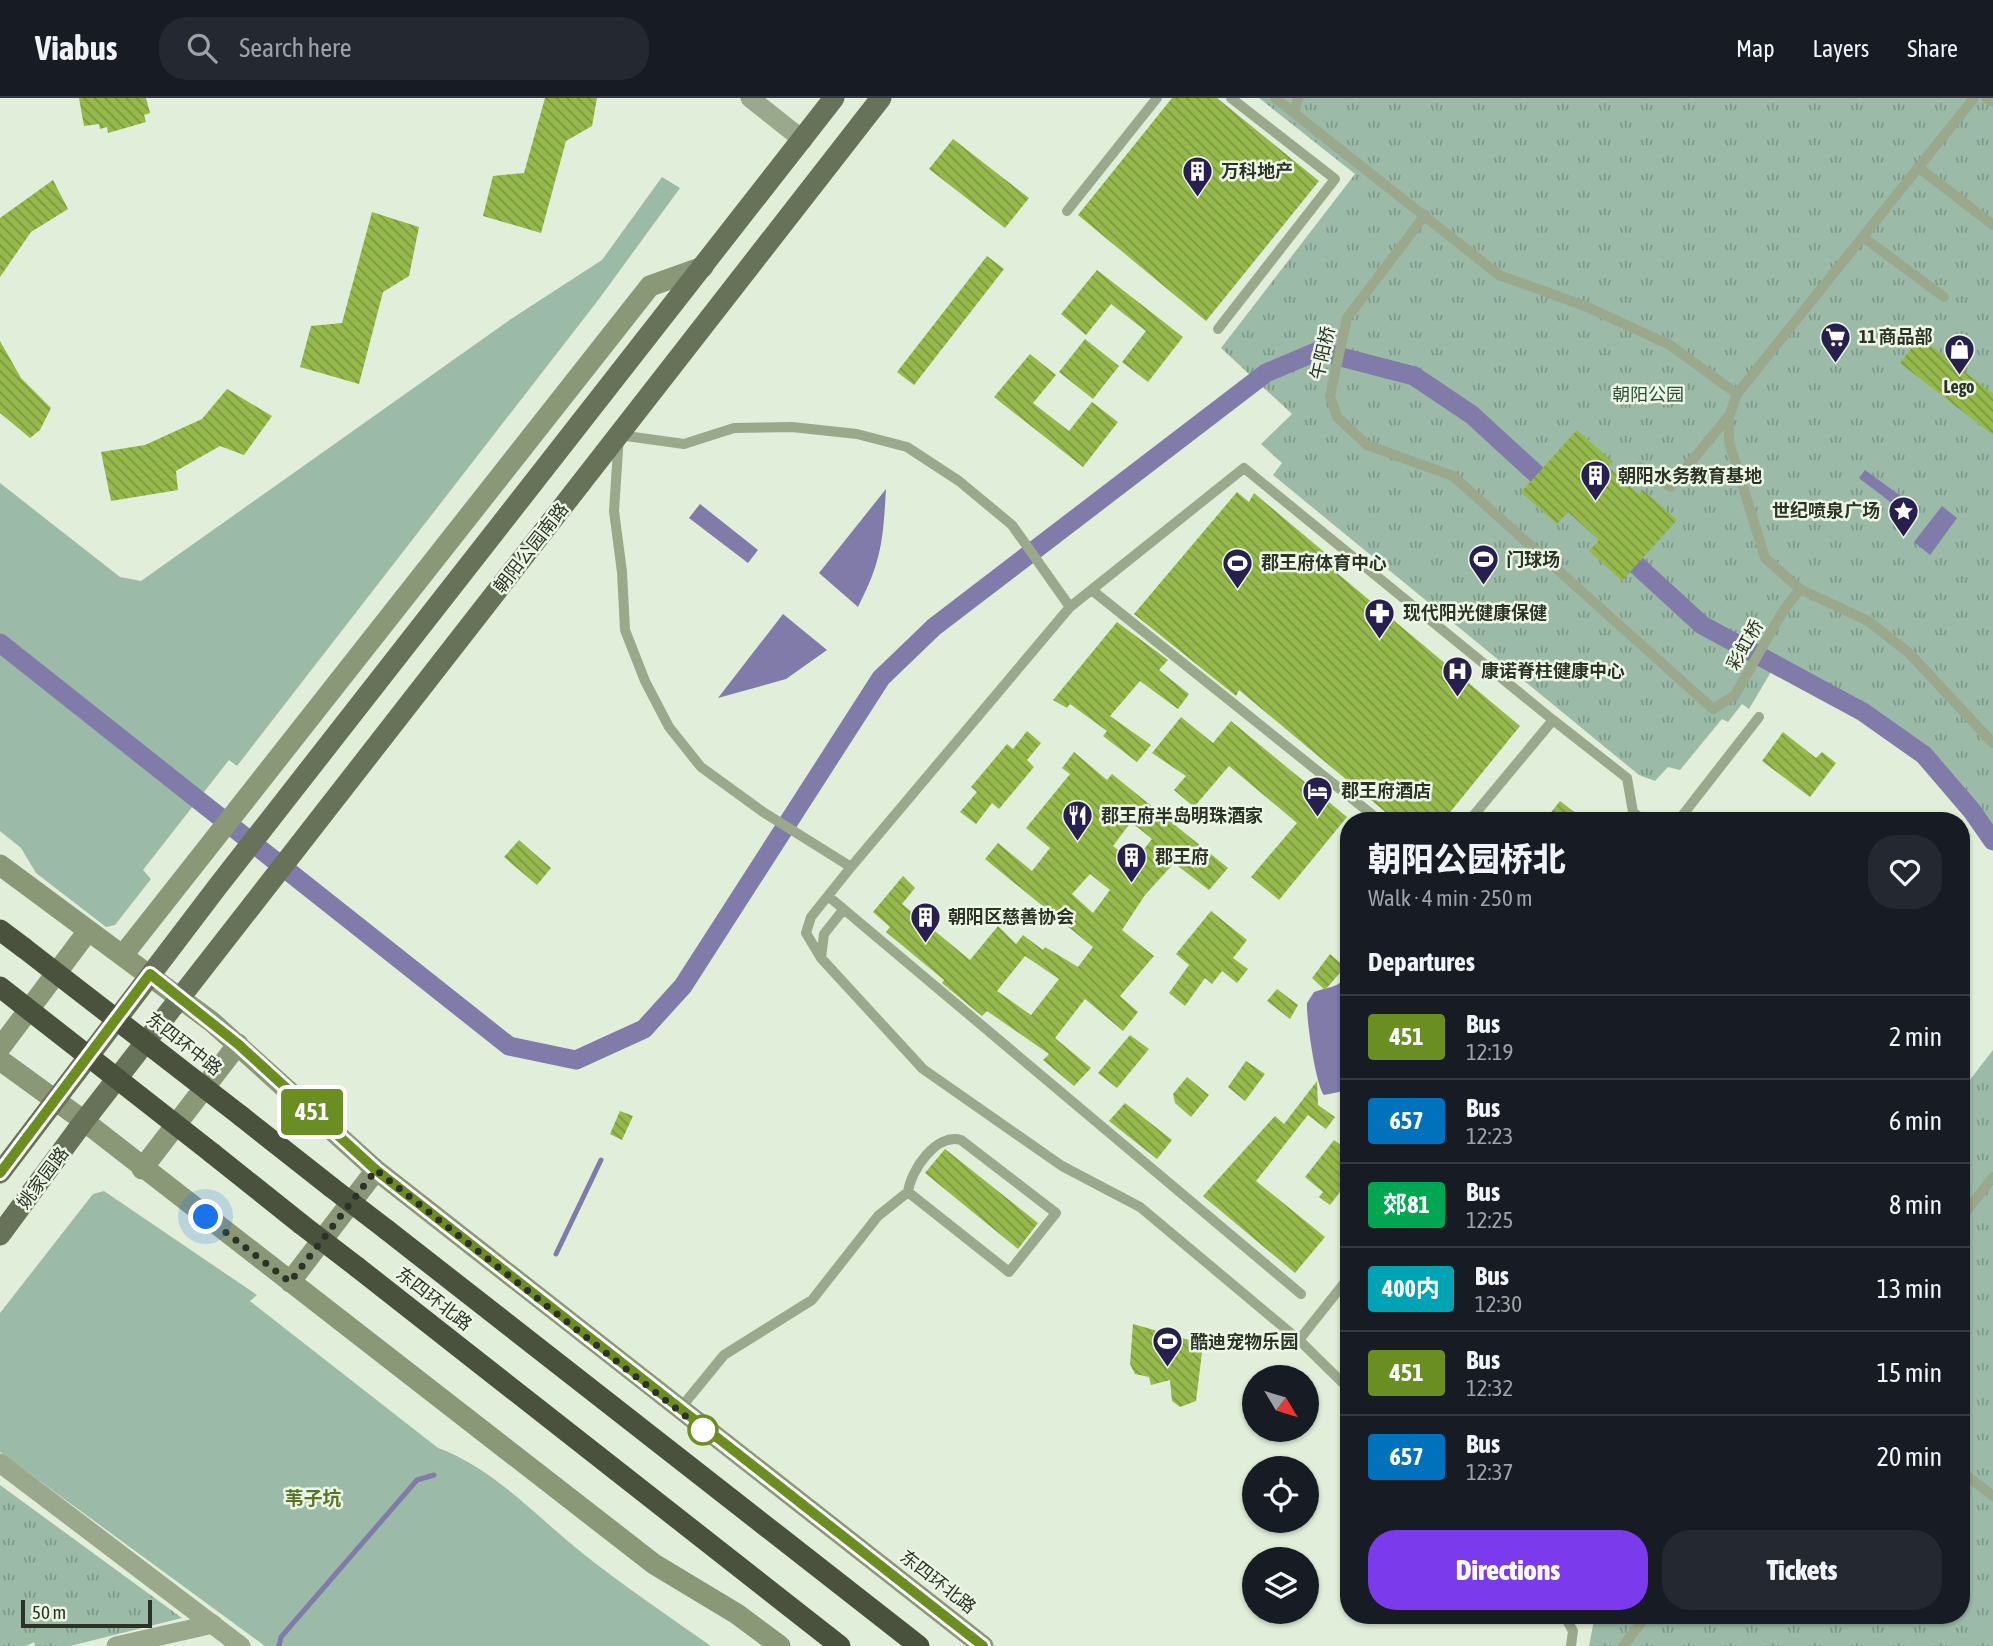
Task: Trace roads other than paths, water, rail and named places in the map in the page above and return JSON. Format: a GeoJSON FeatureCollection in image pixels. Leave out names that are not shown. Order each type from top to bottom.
{"type":"FeatureCollection","features":[{"type":"Feature","properties":{"kind":"highway","name":"东四环中路"},"geometry":{"type":"LineString","coordinates":[[0,930],[241,1116]]}},
{"type":"Feature","properties":{"kind":"highway","name":"东四环北路"},"geometry":{"type":"LineString","coordinates":[[0,987],[840,1646]]}},
{"type":"Feature","properties":{"kind":"highway","name":"东四环北路"},"geometry":{"type":"LineString","coordinates":[[241,1116],[919,1646]]}},
{"type":"Feature","properties":{"kind":"main road"},"geometry":{"type":"LineString","coordinates":[[0,1173],[218,886],[834,98]]}},
{"type":"Feature","properties":{"kind":"main road","name":"朝阳公园南路"},"geometry":{"type":"LineString","coordinates":[[181,998],[881,98]]}},
{"type":"Feature","properties":{"kind":"main road","name":"姚家园路"},"geometry":{"type":"LineString","coordinates":[[0,1235],[181,998]]}},
{"type":"Feature","properties":{"kind":"street"},"geometry":{"type":"LineString","coordinates":[[750,98],[803,140]]}},
{"type":"Feature","properties":{"kind":"street"},"geometry":{"type":"LineString","coordinates":[[0,865],[123,956],[650,286],[703,267]]}},
{"type":"Feature","properties":{"kind":"street"},"geometry":{"type":"LineString","coordinates":[[0,1048],[88,931]]}},
{"type":"Feature","properties":{"kind":"street","name":"东四环北路"},"geometry":{"type":"LineString","coordinates":[[123,956],[150,974],[238,1044],[376,1170],[678,1410],[983,1646]]}},
{"type":"Feature","properties":{"kind":"street"},"geometry":{"type":"LineString","coordinates":[[142,1169],[238,1044]]}},
{"type":"Feature","properties":{"kind":"street"},"geometry":{"type":"LineString","coordinates":[[0,1059],[85,1121],[142,1169],[654,1564],[737,1614],[780,1646]]}},
{"type":"Feature","properties":{"kind":"street"},"geometry":{"type":"LineString","coordinates":[[290,1282],[376,1170]]}},
{"type":"Feature","properties":{"kind":"street"},"geometry":{"type":"LineString","coordinates":[[0,1463],[241,1646]]}},
{"type":"Feature","properties":{"kind":"street"},"geometry":{"type":"LineString","coordinates":[[116,1646],[213,1624]]}},
{"type":"Feature","properties":{"kind":"street"},"geometry":{"type":"LineString","coordinates":[[195,1646],[213,1624]]}},
{"type":"Feature","properties":{"kind":"lane"},"geometry":{"type":"LineString","coordinates":[[1218,329],[1335,179],[1231,98]]}},
{"type":"Feature","properties":{"kind":"lane"},"geometry":{"type":"LineString","coordinates":[[1275,98],[1499,275],[1585,306],[1670,345],[1737,394]]}},
{"type":"Feature","properties":{"kind":"lane"},"geometry":{"type":"LineString","coordinates":[[1294,113],[1298,98]]}},
{"type":"Feature","properties":{"kind":"lane"},"geometry":{"type":"LineString","coordinates":[[1974,98],[1737,394],[1729,417],[1728,442],[1765,558],[1800,589],[1868,621],[1909,653],[1993,743]]}},
{"type":"Feature","properties":{"kind":"lane"},"geometry":{"type":"LineString","coordinates":[[1986,98],[1993,103]]}},
{"type":"Feature","properties":{"kind":"lane"},"geometry":{"type":"LineString","coordinates":[[1067,211],[1154,99]]}},
{"type":"Feature","properties":{"kind":"lane"},"geometry":{"type":"LineString","coordinates":[[1918,167],[1993,225]]}},
{"type":"Feature","properties":{"kind":"lane","name":"午阳桥"},"geometry":{"type":"LineString","coordinates":[[1425,215],[1347,318],[1330,396],[1337,417],[1367,445],[1453,476],[1713,709],[1735,695]]}},
{"type":"Feature","properties":{"kind":"lane"},"geometry":{"type":"LineString","coordinates":[[1863,237],[1944,298]]}},
{"type":"Feature","properties":{"kind":"lane"},"geometry":{"type":"LineString","coordinates":[[1635,471],[1641,467],[1670,487],[1729,417]]}},
{"type":"Feature","properties":{"kind":"lane"},"geometry":{"type":"LineString","coordinates":[[851,867],[763,812],[701,767],[669,727],[645,681],[625,630],[622,572],[614,511],[619,435],[684,444],[734,428],[792,427],[857,434],[906,447],[959,481],[1012,525],[1070,607]]}},
{"type":"Feature","properties":{"kind":"lane"},"geometry":{"type":"LineString","coordinates":[[1340,1380],[1299,1340],[1139,1208],[1062,1167],[923,1069],[821,958],[806,933],[811,917],[1070,607],[1244,468],[1627,778],[1633,812]]}},
{"type":"Feature","properties":{"kind":"lane","name":"彩虹桥"},"geometry":{"type":"LineString","coordinates":[[1735,695],[1783,611],[1800,589]]}},
{"type":"Feature","properties":{"kind":"lane"},"geometry":{"type":"LineString","coordinates":[[1093,591],[1369,812]]}},
{"type":"Feature","properties":{"kind":"lane"},"geometry":{"type":"LineString","coordinates":[[1685,812],[1759,717]]}},
{"type":"Feature","properties":{"kind":"lane"},"geometry":{"type":"LineString","coordinates":[[1476,812],[1553,720]]}},
{"type":"Feature","properties":{"kind":"lane"},"geometry":{"type":"LineString","coordinates":[[828,896],[1301,1294]]}},
{"type":"Feature","properties":{"kind":"lane"},"geometry":{"type":"LineString","coordinates":[[821,958],[824,934],[843,910]]}},
{"type":"Feature","properties":{"kind":"lane"},"geometry":{"type":"LineString","coordinates":[[678,1410],[724,1354],[812,1300],[878,1216],[908,1192],[910,1178],[941,1141],[951,1138],[961,1140],[1056,1213],[1009,1272],[908,1192]]}},
{"type":"Feature","properties":{"kind":"lane"},"geometry":{"type":"LineString","coordinates":[[1970,1207],[1993,1177]]}},
{"type":"Feature","properties":{"kind":"lane"},"geometry":{"type":"LineString","coordinates":[[1299,1340],[1340,1288]]}},
{"type":"Feature","properties":{"kind":"lane"},"geometry":{"type":"LineString","coordinates":[[1970,1478],[1993,1496]]}},
{"type":"Feature","properties":{"kind":"lane"},"geometry":{"type":"LineString","coordinates":[[1569,1624],[1573,1631],[1571,1646]]}},
{"type":"Feature","properties":{"kind":"lane"},"geometry":{"type":"LineString","coordinates":[[1623,1646],[1640,1624]]}},
{"type":"Feature","properties":{"kind":"waterway"},"geometry":{"type":"LineString","coordinates":[[0,643],[509,1046],[576,1060],[644,1029],[683,986],[881,678],[934,627],[1266,373],[1318,351],[1414,376],[1472,415],[1557,493]]}},
{"type":"Feature","properties":{"kind":"waterway"},"geometry":{"type":"LineString","coordinates":[[1618,548],[1702,625],[1863,712],[1924,755],[1972,811],[1993,841]]}},
{"type":"Feature","properties":{"kind":"waterway"},"geometry":{"type":"LineString","coordinates":[[556,1254],[601,1160]]}},
{"type":"Feature","properties":{"kind":"waterway"},"geometry":{"type":"LineString","coordinates":[[279,1646],[281,1637],[417,1480],[434,1475]]}},
{"type":"Feature","properties":{"kind":"place","name":"万科地产"},"geometry":{"type":"Point","coordinates":[1198,198]}},
{"type":"Feature","properties":{"kind":"place","name":"11 商品部"},"geometry":{"type":"Point","coordinates":[1836,364]}},
{"type":"Feature","properties":{"kind":"place","name":"Lego"},"geometry":{"type":"Point","coordinates":[1959,376]}},
{"type":"Feature","properties":{"kind":"place","name":"朝阳水务教育基地"},"geometry":{"type":"Point","coordinates":[1595,503]}},
{"type":"Feature","properties":{"kind":"place","name":"世纪喷泉广场"},"geometry":{"type":"Point","coordinates":[1903,538]}},
{"type":"Feature","properties":{"kind":"place","name":"门球场"},"geometry":{"type":"Point","coordinates":[1483,587]}},
{"type":"Feature","properties":{"kind":"place","name":"郡王府体育中心"},"geometry":{"type":"Point","coordinates":[1238,590]}},
{"type":"Feature","properties":{"kind":"place","name":"现代阳光健康保健"},"geometry":{"type":"Point","coordinates":[1380,640]}},
{"type":"Feature","properties":{"kind":"place","name":"康诺脊柱健康中心"},"geometry":{"type":"Point","coordinates":[1458,698]}},
{"type":"Feature","properties":{"kind":"place","name":"郡王府酒店"},"geometry":{"type":"Point","coordinates":[1318,818]}},
{"type":"Feature","properties":{"kind":"place","name":"郡王府半岛明珠酒家"},"geometry":{"type":"Point","coordinates":[1078,843]}},
{"type":"Feature","properties":{"kind":"place","name":"郡王府"},"geometry":{"type":"Point","coordinates":[1132,884]}},
{"type":"Feature","properties":{"kind":"place","name":"朝阳区慈善协会"},"geometry":{"type":"Point","coordinates":[925,944]}},
{"type":"Feature","properties":{"kind":"place","name":"酷迪宠物乐园"},"geometry":{"type":"Point","coordinates":[1167,1369]}},
{"type":"Feature","properties":{"kind":"district","name":"苇子坑"},"geometry":{"type":"Point","coordinates":[313,1498]}},
{"type":"Feature","properties":{"kind":"park label","name":"朝阳公园"},"geometry":{"type":"Point","coordinates":[1648,395]}}]}
